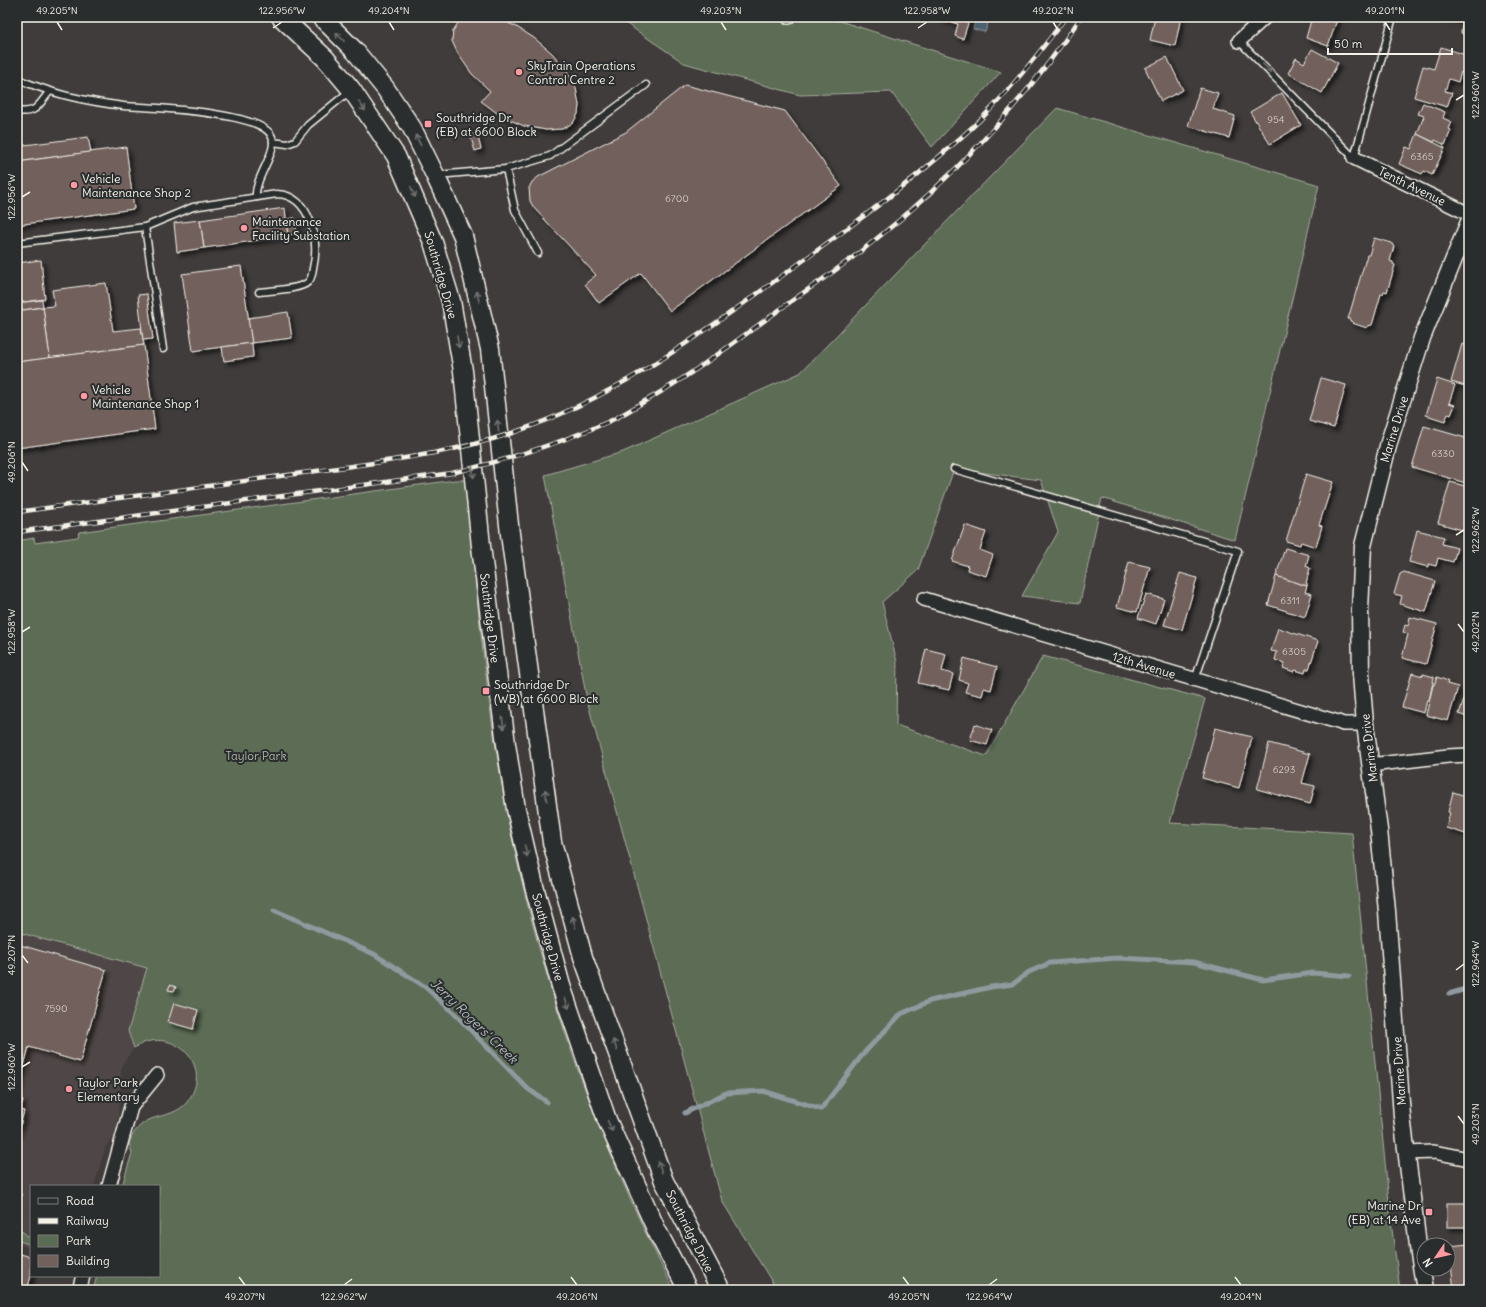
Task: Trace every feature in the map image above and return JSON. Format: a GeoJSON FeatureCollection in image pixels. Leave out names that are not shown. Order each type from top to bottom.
{"type":"FeatureCollection","features":[{"type":"Feature","properties":{"kind":"main road","name":"Southridge Drive"},"geometry":{"type":"LineString","coordinates":[[280,17],[325,58],[351,89],[396,156],[433,242],[451,301],[463,371],[481,546],[506,744],[516,809],[534,886],[561,986],[607,1120],[657,1231],[688,1290]]}},
{"type":"Feature","properties":{"kind":"main road","name":"Southridge Drive"},"geometry":{"type":"LineString","coordinates":[[321,17],[355,51],[385,88],[412,128],[436,175],[463,236],[490,349],[510,534],[552,842],[583,957],[664,1181],[720,1290]]}},
{"type":"Feature","properties":{"kind":"main road"},"geometry":{"type":"LineString","coordinates":[[396,156],[436,175]]}},
{"type":"Feature","properties":{"kind":"street"},"geometry":{"type":"LineString","coordinates":[[1239,40],[1265,17]]}},
{"type":"Feature","properties":{"kind":"street","name":"Tenth Avenue"},"geometry":{"type":"LineString","coordinates":[[1354,158],[1469,214]]}},
{"type":"Feature","properties":{"kind":"street","name":"Marine Drive"},"geometry":{"type":"LineString","coordinates":[[1425,1290],[1402,1116],[1387,911],[1379,830],[1365,724],[1361,674],[1360,610],[1364,546],[1389,442],[1422,338],[1469,222]]}},
{"type":"Feature","properties":{"kind":"street","name":"12th Avenue"},"geometry":{"type":"LineString","coordinates":[[924,599],[1343,724],[1365,724]]}},
{"type":"Feature","properties":{"kind":"street"},"geometry":{"type":"LineString","coordinates":[[1370,765],[1468,753]]}},
{"type":"Feature","properties":{"kind":"street"},"geometry":{"type":"LineString","coordinates":[[109,1185],[131,1107],[157,1076]]}},
{"type":"Feature","properties":{"kind":"street"},"geometry":{"type":"LineString","coordinates":[[1406,1153],[1434,1152],[1469,1159]]}},
{"type":"Feature","properties":{"kind":"street"},"geometry":{"type":"LineString","coordinates":[[78,1290],[83,1277]]}},
{"type":"Feature","properties":{"kind":"lane"},"geometry":{"type":"LineString","coordinates":[[1239,40],[1354,158],[1394,17]]}},
{"type":"Feature","properties":{"kind":"lane"},"geometry":{"type":"LineString","coordinates":[[17,80],[72,97],[122,105],[223,115],[262,126],[270,133],[273,142],[256,186],[256,197]]}},
{"type":"Feature","properties":{"kind":"lane"},"geometry":{"type":"LineString","coordinates":[[436,175],[506,169],[550,156],[646,85]]}},
{"type":"Feature","properties":{"kind":"lane"},"geometry":{"type":"LineString","coordinates":[[273,142],[287,144],[295,141],[305,128],[351,89]]}},
{"type":"Feature","properties":{"kind":"lane"},"geometry":{"type":"LineString","coordinates":[[17,111],[32,111],[50,91]]}},
{"type":"Feature","properties":{"kind":"lane"},"geometry":{"type":"LineString","coordinates":[[506,169],[516,210],[538,253]]}},
{"type":"Feature","properties":{"kind":"lane"},"geometry":{"type":"LineString","coordinates":[[17,243],[145,227],[193,206],[256,197],[283,194],[288,195],[296,200],[307,213],[311,223],[315,252],[311,277],[307,283],[300,286],[259,292]]}},
{"type":"Feature","properties":{"kind":"lane"},"geometry":{"type":"LineString","coordinates":[[145,227],[163,349]]}},
{"type":"Feature","properties":{"kind":"lane"},"geometry":{"type":"LineString","coordinates":[[954,469],[1238,551],[1195,680]]}},
{"type":"Feature","properties":{"kind":"shaded area","name":"Taylor Park Elementary"},"geometry":{"type":"Polygon","coordinates":[[[17,932],[147,968],[128,1031],[134,1048],[123,1063],[121,1071],[117,1126],[113,1138],[105,1148],[94,1185],[30,1185],[30,1249],[17,1244],[17,932]]]}},
{"type":"Feature","properties":{"kind":"green space"},"geometry":{"type":"Polygon","coordinates":[[[612,17],[802,17],[840,21],[1001,72],[932,147],[891,92],[800,95],[684,63],[621,20],[612,17]]]}},
{"type":"Feature","properties":{"kind":"green space"},"geometry":{"type":"Polygon","coordinates":[[[1057,108],[1319,185],[1235,540],[1102,498],[1080,603],[1022,596],[1058,532],[1041,480],[954,469],[918,570],[882,602],[897,662],[896,725],[986,756],[1043,656],[1205,699],[1170,823],[1352,833],[1391,1222],[1400,1290],[777,1290],[722,1201],[587,700],[545,475],[623,452],[800,373],[1057,108]]]}},
{"type":"Feature","properties":{"kind":"green space","name":"Taylor Park"},"geometry":{"type":"Polygon","coordinates":[[[455,480],[465,480],[478,611],[495,741],[510,828],[523,888],[539,948],[576,1065],[621,1179],[674,1290],[93,1290],[97,1277],[160,1277],[160,1185],[122,1185],[132,1153],[129,1143],[135,1132],[142,1124],[175,1111],[183,1106],[190,1098],[196,1084],[196,1071],[192,1060],[184,1050],[173,1044],[161,1040],[147,1042],[134,1048],[128,1031],[147,968],[17,932],[17,541],[34,538],[35,543],[78,537],[79,532],[455,480]]]}},
{"type":"Feature","properties":{"kind":"green space"},"geometry":{"type":"Polygon","coordinates":[[[17,1193],[22,1194],[17,1220],[17,1193]]]}},
{"type":"Feature","properties":{"kind":"green space"},"geometry":{"type":"Polygon","coordinates":[[[17,1227],[30,1238],[30,1245],[17,1240],[17,1227]]]}},
{"type":"Feature","properties":{"kind":"water"},"geometry":{"type":"Polygon","coordinates":[[[976,17],[990,17],[985,32],[973,29],[976,17]]]}},
{"type":"Feature","properties":{"kind":"building","name":"SkyTrain Operations Control Centre 2"},"geometry":{"type":"Polygon","coordinates":[[[464,17],[495,17],[515,26],[534,38],[552,53],[566,69],[576,88],[579,105],[578,114],[573,123],[562,129],[546,130],[524,126],[501,116],[481,101],[490,91],[472,74],[458,54],[452,41],[453,31],[464,17]]]}},
{"type":"Feature","properties":{"kind":"building"},"geometry":{"type":"Polygon","coordinates":[[[942,17],[970,17],[963,39],[955,36],[958,24],[941,19],[942,17]]]}},
{"type":"Feature","properties":{"kind":"building"},"geometry":{"type":"Polygon","coordinates":[[[1155,17],[1181,17],[1175,46],[1150,40],[1155,17]]]}},
{"type":"Feature","properties":{"kind":"building"},"geometry":{"type":"Polygon","coordinates":[[[1312,17],[1338,17],[1328,46],[1306,38],[1312,17]]]}},
{"type":"Feature","properties":{"kind":"building"},"geometry":{"type":"Polygon","coordinates":[[[1445,17],[1469,17],[1469,39],[1467,39],[1468,35],[1461,33],[1463,21],[1445,17]]]}},
{"type":"Feature","properties":{"kind":"building"},"geometry":{"type":"Polygon","coordinates":[[[1441,47],[1469,56],[1469,75],[1461,72],[1458,82],[1449,79],[1445,91],[1452,93],[1447,107],[1414,97],[1423,66],[1434,69],[1441,47]]]}},
{"type":"Feature","properties":{"kind":"building"},"geometry":{"type":"Polygon","coordinates":[[[1312,49],[1338,63],[1322,93],[1288,73],[1296,58],[1304,63],[1312,49]]]}},
{"type":"Feature","properties":{"kind":"building"},"geometry":{"type":"Polygon","coordinates":[[[1167,57],[1183,90],[1161,101],[1145,68],[1167,57]]]}},
{"type":"Feature","properties":{"kind":"building"},"geometry":{"type":"Polygon","coordinates":[[[685,85],[785,111],[841,186],[670,311],[641,273],[599,303],[585,284],[596,275],[534,208],[530,201],[529,188],[532,182],[538,177],[626,132],[685,85]]]}},
{"type":"Feature","properties":{"kind":"building"},"geometry":{"type":"Polygon","coordinates":[[[1200,88],[1218,93],[1213,109],[1235,116],[1229,138],[1188,126],[1200,88]]]}},
{"type":"Feature","properties":{"kind":"building"},"geometry":{"type":"Polygon","coordinates":[[[1282,93],[1301,125],[1270,144],[1250,112],[1282,93]]]}},
{"type":"Feature","properties":{"kind":"building"},"geometry":{"type":"Polygon","coordinates":[[[1423,103],[1445,112],[1443,118],[1452,122],[1449,129],[1451,130],[1445,145],[1435,140],[1434,142],[1417,134],[1424,116],[1418,114],[1423,103]]]}},
{"type":"Feature","properties":{"kind":"building"},"geometry":{"type":"Polygon","coordinates":[[[477,133],[481,149],[475,151],[470,135],[477,133]]]}},
{"type":"Feature","properties":{"kind":"building"},"geometry":{"type":"Polygon","coordinates":[[[1417,134],[1445,148],[1432,175],[1424,171],[1422,174],[1399,164],[1406,147],[1411,149],[1417,134]]]}},
{"type":"Feature","properties":{"kind":"building"},"geometry":{"type":"Polygon","coordinates":[[[88,137],[91,152],[17,162],[17,146],[88,137]]]}},
{"type":"Feature","properties":{"kind":"building","name":"Vehicle Maintenance Shop 2"},"geometry":{"type":"Polygon","coordinates":[[[126,147],[134,209],[17,225],[17,162],[126,147]]]}},
{"type":"Feature","properties":{"kind":"building","name":"Maintenance Facility Substation"},"geometry":{"type":"Polygon","coordinates":[[[285,208],[288,236],[204,248],[200,220],[285,208]]]}},
{"type":"Feature","properties":{"kind":"building"},"geometry":{"type":"Polygon","coordinates":[[[295,218],[297,234],[288,235],[286,219],[295,218]]]}},
{"type":"Feature","properties":{"kind":"building"},"geometry":{"type":"Polygon","coordinates":[[[200,220],[204,248],[177,252],[174,223],[200,220]]]}},
{"type":"Feature","properties":{"kind":"building"},"geometry":{"type":"Polygon","coordinates":[[[1374,238],[1392,243],[1394,246],[1390,261],[1395,265],[1387,292],[1384,291],[1383,294],[1381,294],[1372,325],[1368,326],[1367,328],[1352,323],[1353,322],[1350,321],[1351,319],[1348,319],[1367,255],[1369,255],[1374,238]]]}},
{"type":"Feature","properties":{"kind":"building"},"geometry":{"type":"Polygon","coordinates":[[[41,260],[45,299],[17,303],[17,263],[41,260]]]}},
{"type":"Feature","properties":{"kind":"building"},"geometry":{"type":"Polygon","coordinates":[[[241,266],[252,343],[193,351],[182,274],[241,266]]]}},
{"type":"Feature","properties":{"kind":"building"},"geometry":{"type":"Polygon","coordinates":[[[106,283],[113,331],[141,328],[144,345],[50,358],[43,307],[55,306],[52,290],[106,283]]]}},
{"type":"Feature","properties":{"kind":"building"},"geometry":{"type":"Polygon","coordinates":[[[147,294],[153,339],[143,340],[138,295],[147,294]]]}},
{"type":"Feature","properties":{"kind":"building"},"geometry":{"type":"Polygon","coordinates":[[[42,300],[43,307],[17,311],[17,303],[42,300]]]}},
{"type":"Feature","properties":{"kind":"building"},"geometry":{"type":"Polygon","coordinates":[[[43,307],[50,358],[17,362],[17,311],[43,307]]]}},
{"type":"Feature","properties":{"kind":"building"},"geometry":{"type":"Polygon","coordinates":[[[288,312],[292,338],[252,343],[248,318],[288,312]]]}},
{"type":"Feature","properties":{"kind":"building"},"geometry":{"type":"Polygon","coordinates":[[[252,343],[253,357],[224,361],[222,347],[252,343]]]}},
{"type":"Feature","properties":{"kind":"building"},"geometry":{"type":"Polygon","coordinates":[[[1462,344],[1469,346],[1469,387],[1451,382],[1462,344]]]}},
{"type":"Feature","properties":{"kind":"building","name":"Vehicle Maintenance Shop 1"},"geometry":{"type":"Polygon","coordinates":[[[144,345],[155,429],[17,448],[17,362],[144,345]]]}},
{"type":"Feature","properties":{"kind":"building"},"geometry":{"type":"Polygon","coordinates":[[[1321,378],[1346,385],[1334,428],[1309,421],[1321,378]]]}},
{"type":"Feature","properties":{"kind":"building"},"geometry":{"type":"Polygon","coordinates":[[[1437,379],[1455,385],[1449,403],[1455,405],[1451,415],[1448,414],[1445,421],[1426,415],[1437,379]]]}},
{"type":"Feature","properties":{"kind":"building"},"geometry":{"type":"Polygon","coordinates":[[[1424,426],[1469,439],[1469,484],[1412,467],[1424,426]]]}},
{"type":"Feature","properties":{"kind":"building"},"geometry":{"type":"Polygon","coordinates":[[[1306,474],[1333,482],[1319,525],[1322,526],[1316,547],[1301,542],[1300,545],[1286,541],[1306,474]]]}},
{"type":"Feature","properties":{"kind":"building"},"geometry":{"type":"Polygon","coordinates":[[[1450,482],[1469,487],[1469,532],[1438,523],[1450,482]]]}},
{"type":"Feature","properties":{"kind":"building"},"geometry":{"type":"Polygon","coordinates":[[[965,525],[986,532],[980,550],[993,555],[986,576],[967,570],[968,566],[952,561],[965,525]]]}},
{"type":"Feature","properties":{"kind":"building"},"geometry":{"type":"Polygon","coordinates":[[[1417,530],[1444,537],[1442,544],[1457,548],[1453,562],[1438,558],[1436,566],[1428,564],[1428,567],[1409,562],[1417,530]]]}},
{"type":"Feature","properties":{"kind":"building"},"geometry":{"type":"Polygon","coordinates":[[[1285,548],[1309,555],[1306,566],[1310,568],[1306,583],[1307,586],[1276,576],[1285,548]]]}},
{"type":"Feature","properties":{"kind":"building"},"geometry":{"type":"Polygon","coordinates":[[[1129,562],[1150,567],[1137,612],[1117,607],[1129,562]]]}},
{"type":"Feature","properties":{"kind":"building"},"geometry":{"type":"Polygon","coordinates":[[[1404,572],[1435,581],[1426,612],[1400,604],[1402,596],[1394,594],[1400,574],[1404,572]]]}},
{"type":"Feature","properties":{"kind":"building"},"geometry":{"type":"Polygon","coordinates":[[[1180,573],[1197,578],[1182,630],[1164,625],[1180,573]]]}},
{"type":"Feature","properties":{"kind":"building"},"geometry":{"type":"Polygon","coordinates":[[[1276,576],[1307,586],[1305,592],[1312,594],[1305,617],[1268,605],[1276,576]]]}},
{"type":"Feature","properties":{"kind":"building"},"geometry":{"type":"Polygon","coordinates":[[[1146,594],[1164,599],[1156,624],[1138,618],[1146,594]]]}},
{"type":"Feature","properties":{"kind":"building"},"geometry":{"type":"Polygon","coordinates":[[[1410,617],[1437,624],[1426,664],[1402,658],[1408,634],[1403,632],[1405,625],[1408,626],[1410,617]]]}},
{"type":"Feature","properties":{"kind":"building"},"geometry":{"type":"Polygon","coordinates":[[[1278,628],[1318,641],[1309,669],[1306,669],[1305,673],[1295,670],[1294,672],[1283,668],[1285,663],[1275,660],[1277,652],[1271,651],[1278,628]]]}},
{"type":"Feature","properties":{"kind":"building"},"geometry":{"type":"Polygon","coordinates":[[[926,649],[946,654],[942,671],[953,674],[949,690],[918,683],[926,649]]]}},
{"type":"Feature","properties":{"kind":"building"},"geometry":{"type":"Polygon","coordinates":[[[964,658],[997,667],[991,690],[984,688],[982,696],[965,692],[968,683],[959,680],[964,658]]]}},
{"type":"Feature","properties":{"kind":"building"},"geometry":{"type":"Polygon","coordinates":[[[1412,673],[1434,677],[1429,701],[1427,700],[1424,713],[1402,707],[1412,673]]]}},
{"type":"Feature","properties":{"kind":"building"},"geometry":{"type":"Polygon","coordinates":[[[1437,677],[1448,681],[1447,684],[1458,687],[1448,721],[1426,715],[1433,685],[1437,677]]]}},
{"type":"Feature","properties":{"kind":"building"},"geometry":{"type":"Polygon","coordinates":[[[1465,696],[1469,698],[1469,718],[1459,714],[1465,696]]]}},
{"type":"Feature","properties":{"kind":"building"},"geometry":{"type":"Polygon","coordinates":[[[975,724],[992,730],[987,745],[970,740],[975,724]]]}},
{"type":"Feature","properties":{"kind":"building"},"geometry":{"type":"Polygon","coordinates":[[[1215,728],[1252,737],[1239,788],[1202,778],[1215,728]]]}},
{"type":"Feature","properties":{"kind":"building"},"geometry":{"type":"Polygon","coordinates":[[[1269,743],[1310,754],[1302,783],[1315,786],[1310,804],[1257,789],[1269,743]]]}},
{"type":"Feature","properties":{"kind":"building"},"geometry":{"type":"Polygon","coordinates":[[[1453,792],[1469,797],[1469,835],[1446,828],[1453,792]]]}},
{"type":"Feature","properties":{"kind":"building"},"geometry":{"type":"Polygon","coordinates":[[[17,944],[106,970],[80,1062],[29,1047],[17,1092],[17,944]]]}},
{"type":"Feature","properties":{"kind":"building"},"geometry":{"type":"Polygon","coordinates":[[[170,985],[176,987],[174,991],[168,990],[170,985]]]}},
{"type":"Feature","properties":{"kind":"building"},"geometry":{"type":"Polygon","coordinates":[[[174,1003],[198,1010],[193,1029],[168,1022],[174,1003]]]}},
{"type":"Feature","properties":{"kind":"building"},"geometry":{"type":"Polygon","coordinates":[[[17,1098],[23,1100],[20,1110],[24,1111],[17,1137],[17,1098]]]}},
{"type":"Feature","properties":{"kind":"building"},"geometry":{"type":"Polygon","coordinates":[[[1447,1203],[1469,1203],[1469,1227],[1447,1227],[1447,1203]]]}},
{"type":"Feature","properties":{"kind":"building"},"geometry":{"type":"Polygon","coordinates":[[[1469,1244],[1469,1283],[1465,1283],[1466,1290],[1454,1290],[1453,1277],[1456,1277],[1456,1245],[1469,1244]]]}},
{"type":"Feature","properties":{"kind":"building"},"geometry":{"type":"Polygon","coordinates":[[[17,1253],[30,1257],[31,1277],[27,1290],[17,1289],[17,1253]]]}},
{"type":"Feature","properties":{"kind":"waterway","name":"Jerry Rogers' Creek"},"geometry":{"type":"LineString","coordinates":[[274,910],[374,954],[424,986],[451,1010],[528,1089],[547,1102]]}},
{"type":"Feature","properties":{"kind":"waterway","name":"Jerry Rogers' Creek"},"geometry":{"type":"LineString","coordinates":[[685,1113],[726,1093],[763,1091],[821,1109],[863,1054],[901,1014],[930,1001],[991,987],[1013,984],[1029,972],[1050,963],[1118,958],[1194,962],[1263,980],[1313,973],[1349,976]]}},
{"type":"Feature","properties":{"kind":"waterway","name":"Jerry Rogers' Creek"},"geometry":{"type":"LineString","coordinates":[[1449,994],[1469,988]]}},
{"type":"Feature","properties":{"kind":"railway"},"geometry":{"type":"LineString","coordinates":[[17,512],[412,457],[487,441],[547,420],[582,404],[647,368],[710,327],[826,244],[906,184],[957,141],[1004,95],[1066,17]]}},
{"type":"Feature","properties":{"kind":"railway"},"geometry":{"type":"LineString","coordinates":[[17,532],[452,473],[532,451],[610,421],[682,379],[717,355],[849,260],[900,220],[957,167],[1011,109],[1036,79],[1081,17]]}},
{"type":"Feature","properties":{"kind":"place","name":"SkyTrain Operations Control Centre 2"},"geometry":{"type":"Point","coordinates":[519,72]}},
{"type":"Feature","properties":{"kind":"place","name":"Southridge Dr (EB) at 6600 Block"},"geometry":{"type":"Point","coordinates":[428,124]}},
{"type":"Feature","properties":{"kind":"place","name":"Vehicle Maintenance Shop 2"},"geometry":{"type":"Point","coordinates":[74,185]}},
{"type":"Feature","properties":{"kind":"place","name":"Maintenance Facility Substation"},"geometry":{"type":"Point","coordinates":[244,228]}},
{"type":"Feature","properties":{"kind":"place","name":"Vehicle Maintenance Shop 1"},"geometry":{"type":"Point","coordinates":[84,396]}},
{"type":"Feature","properties":{"kind":"place","name":"Southridge Dr (WB) at 6600 Block"},"geometry":{"type":"Point","coordinates":[486,691]}},
{"type":"Feature","properties":{"kind":"place","name":"Taylor Park Elementary"},"geometry":{"type":"Point","coordinates":[69,1089]}},
{"type":"Feature","properties":{"kind":"place","name":"Marine Dr (EB) at 14 Ave"},"geometry":{"type":"Point","coordinates":[1429,1212]}}]}
